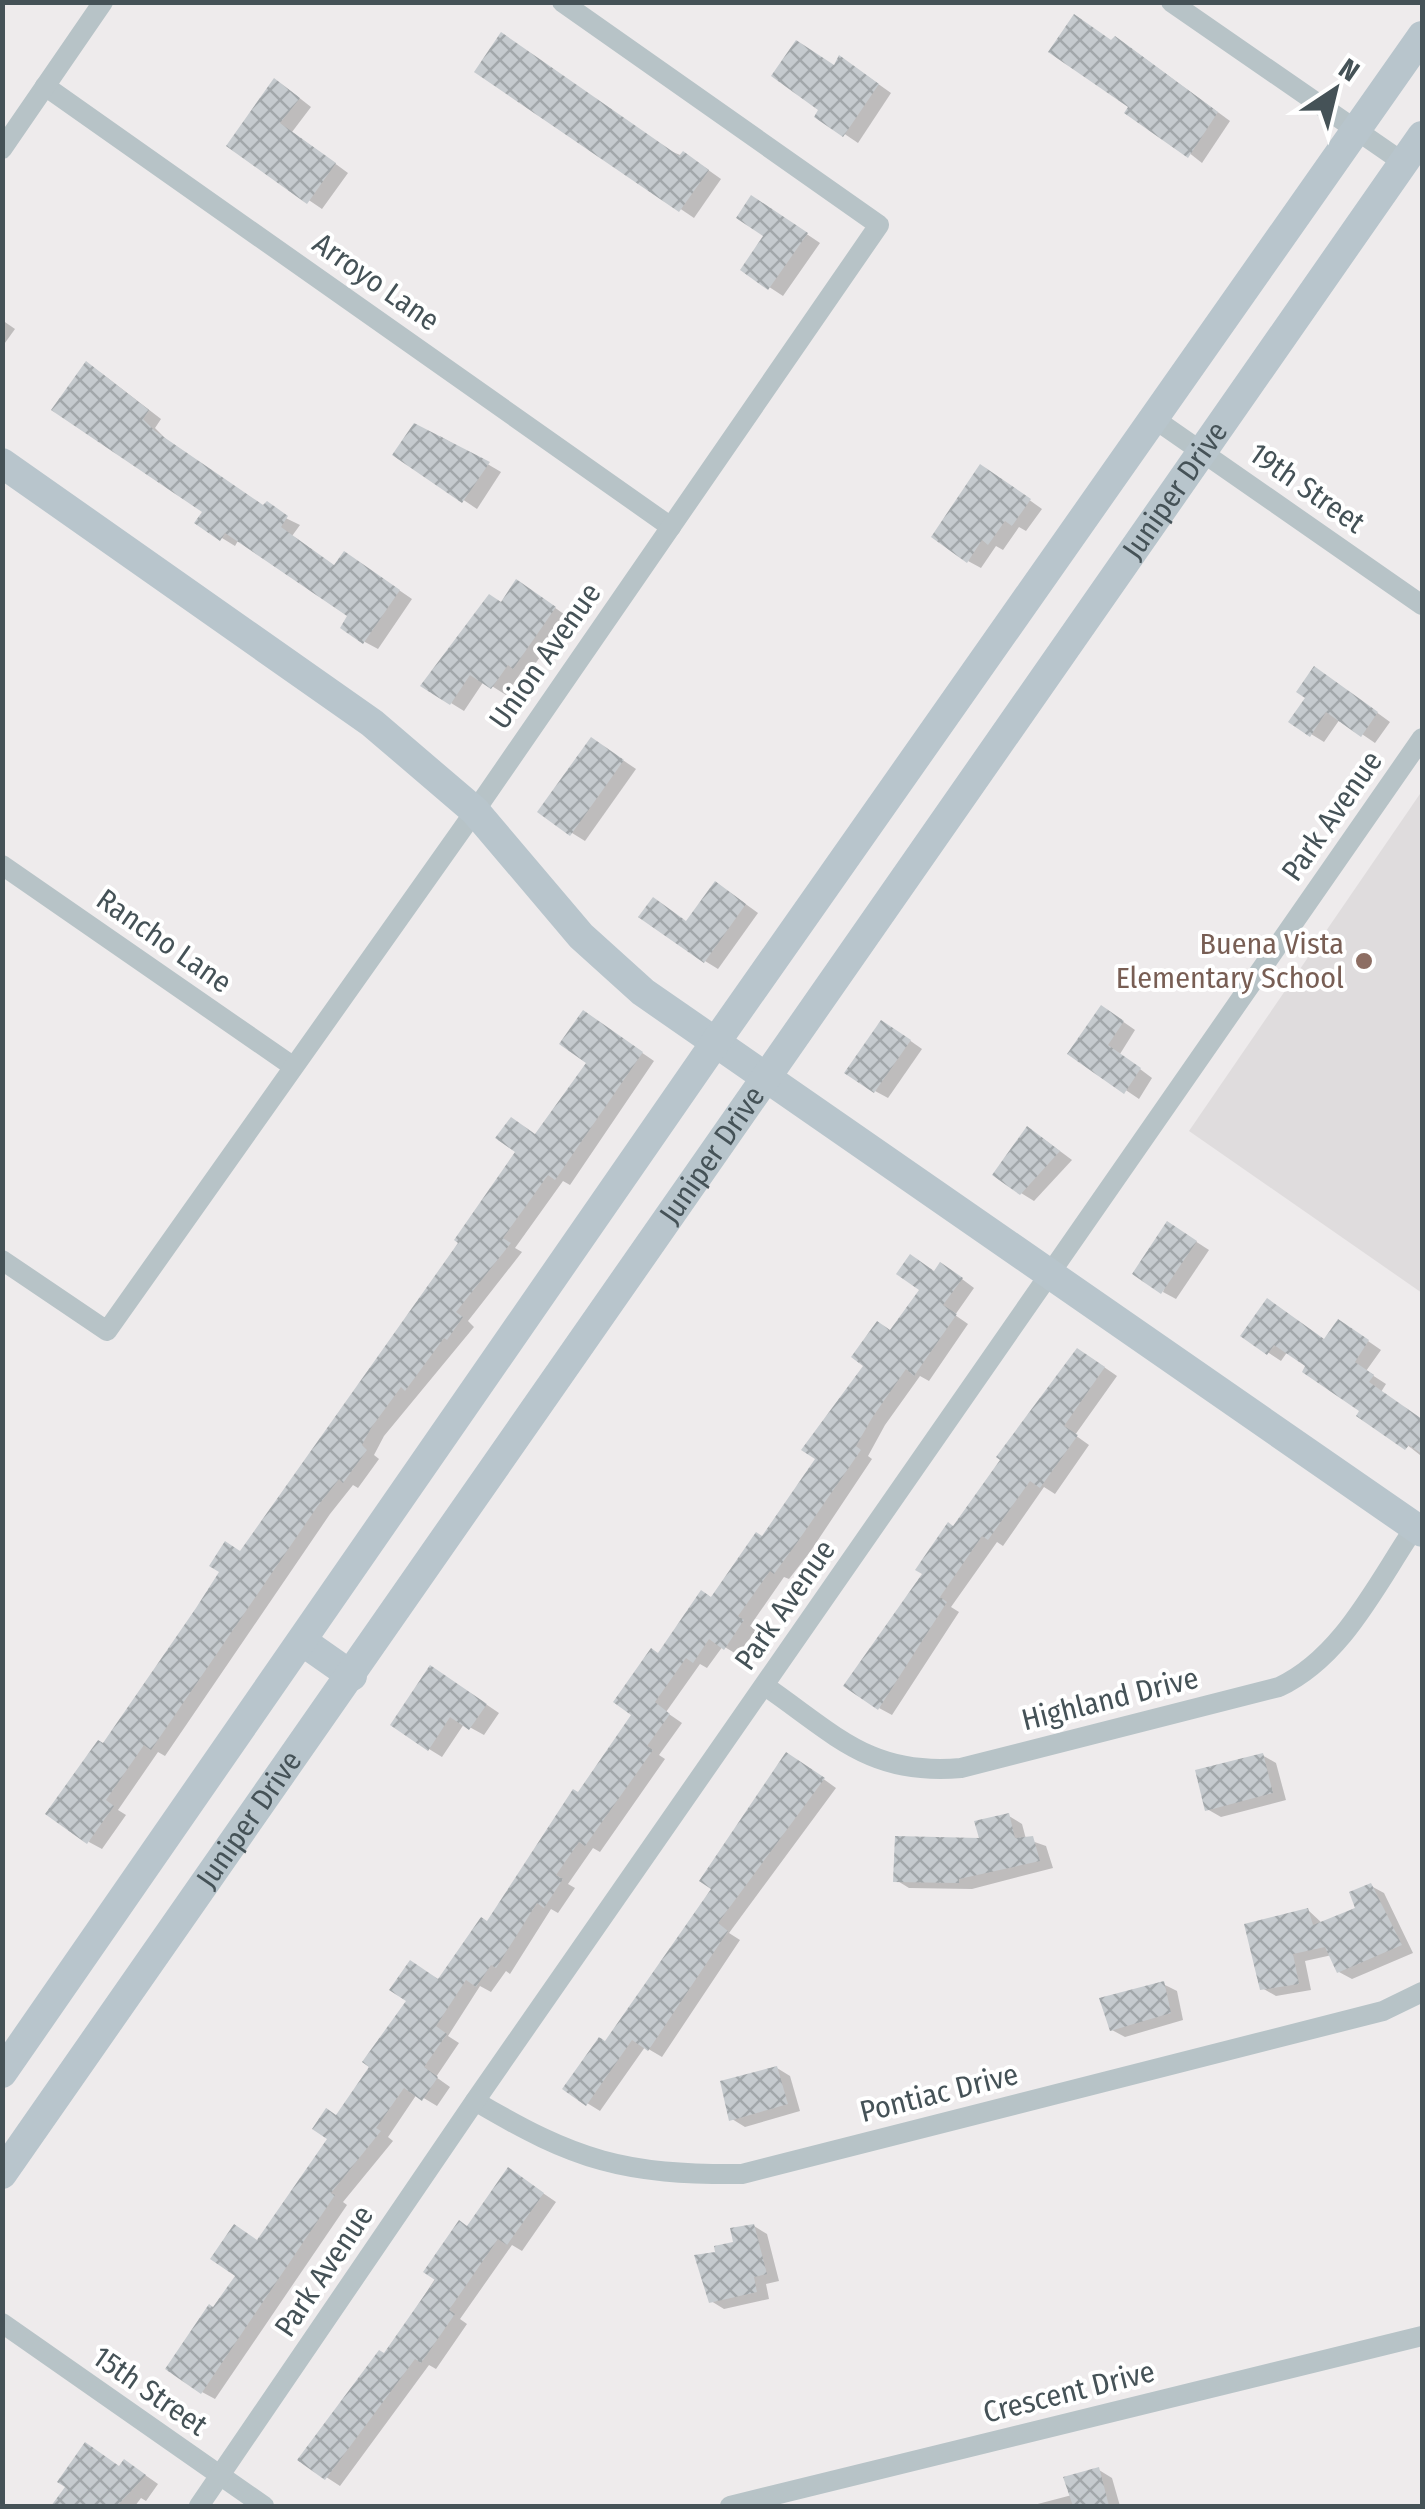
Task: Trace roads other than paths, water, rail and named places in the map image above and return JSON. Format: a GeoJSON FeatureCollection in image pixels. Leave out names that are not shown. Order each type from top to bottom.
{"type":"FeatureCollection","features":[{"type":"Feature","properties":{"kind":"street"},"geometry":{"type":"LineString","coordinates":[[2,149],[103,2]]}},
{"type":"Feature","properties":{"kind":"street","name":"Union Avenue"},"geometry":{"type":"LineString","coordinates":[[2,1260],[107,1331],[475,811],[878,225],[562,2]]}},
{"type":"Feature","properties":{"kind":"street"},"geometry":{"type":"LineString","coordinates":[[1171,2],[1404,163]]}},
{"type":"Feature","properties":{"kind":"street","name":"Juniper Drive"},"geometry":{"type":"LineString","coordinates":[[2,2073],[715,1043],[1422,36]]}},
{"type":"Feature","properties":{"kind":"street","name":"Arroyo Lane"},"geometry":{"type":"LineString","coordinates":[[46,86],[671,528]]}},
{"type":"Feature","properties":{"kind":"street","name":"Juniper Drive"},"geometry":{"type":"LineString","coordinates":[[2,2174],[1422,136]]}},
{"type":"Feature","properties":{"kind":"street","name":"19th Street"},"geometry":{"type":"LineString","coordinates":[[1156,420],[1422,606]]}},
{"type":"Feature","properties":{"kind":"street"},"geometry":{"type":"LineString","coordinates":[[2,464],[372,723],[475,811],[581,936],[644,992],[1419,1529]]}},
{"type":"Feature","properties":{"kind":"street","name":"Park Avenue"},"geometry":{"type":"LineString","coordinates":[[200,2506],[475,2101],[1422,738]]}},
{"type":"Feature","properties":{"kind":"street","name":"Rancho Lane"},"geometry":{"type":"LineString","coordinates":[[2,865],[291,1066]]}},
{"type":"Feature","properties":{"kind":"street","name":"Highland Drive"},"geometry":{"type":"LineString","coordinates":[[766,1686],[871,1760],[919,1772],[961,1768],[1280,1687],[1306,1674],[1330,1652],[1419,1529]]}},
{"type":"Feature","properties":{"kind":"street"},"geometry":{"type":"LineString","coordinates":[[302,1640],[352,1676]]}},
{"type":"Feature","properties":{"kind":"street","name":"Pontiac Drive"},"geometry":{"type":"LineString","coordinates":[[475,2101],[531,2134],[586,2158],[680,2175],[742,2174],[1383,2010],[1422,1992]]}},
{"type":"Feature","properties":{"kind":"street","name":"15th Street"},"geometry":{"type":"LineString","coordinates":[[2,2323],[264,2506]]}},
{"type":"Feature","properties":{"kind":"street","name":"Crescent Drive"},"geometry":{"type":"LineString","coordinates":[[730,2506],[1422,2336]]}},
{"type":"Feature","properties":{"kind":"place","name":"Buena Vista Elementary School"},"geometry":{"type":"Point","coordinates":[1364,961]}}]}
